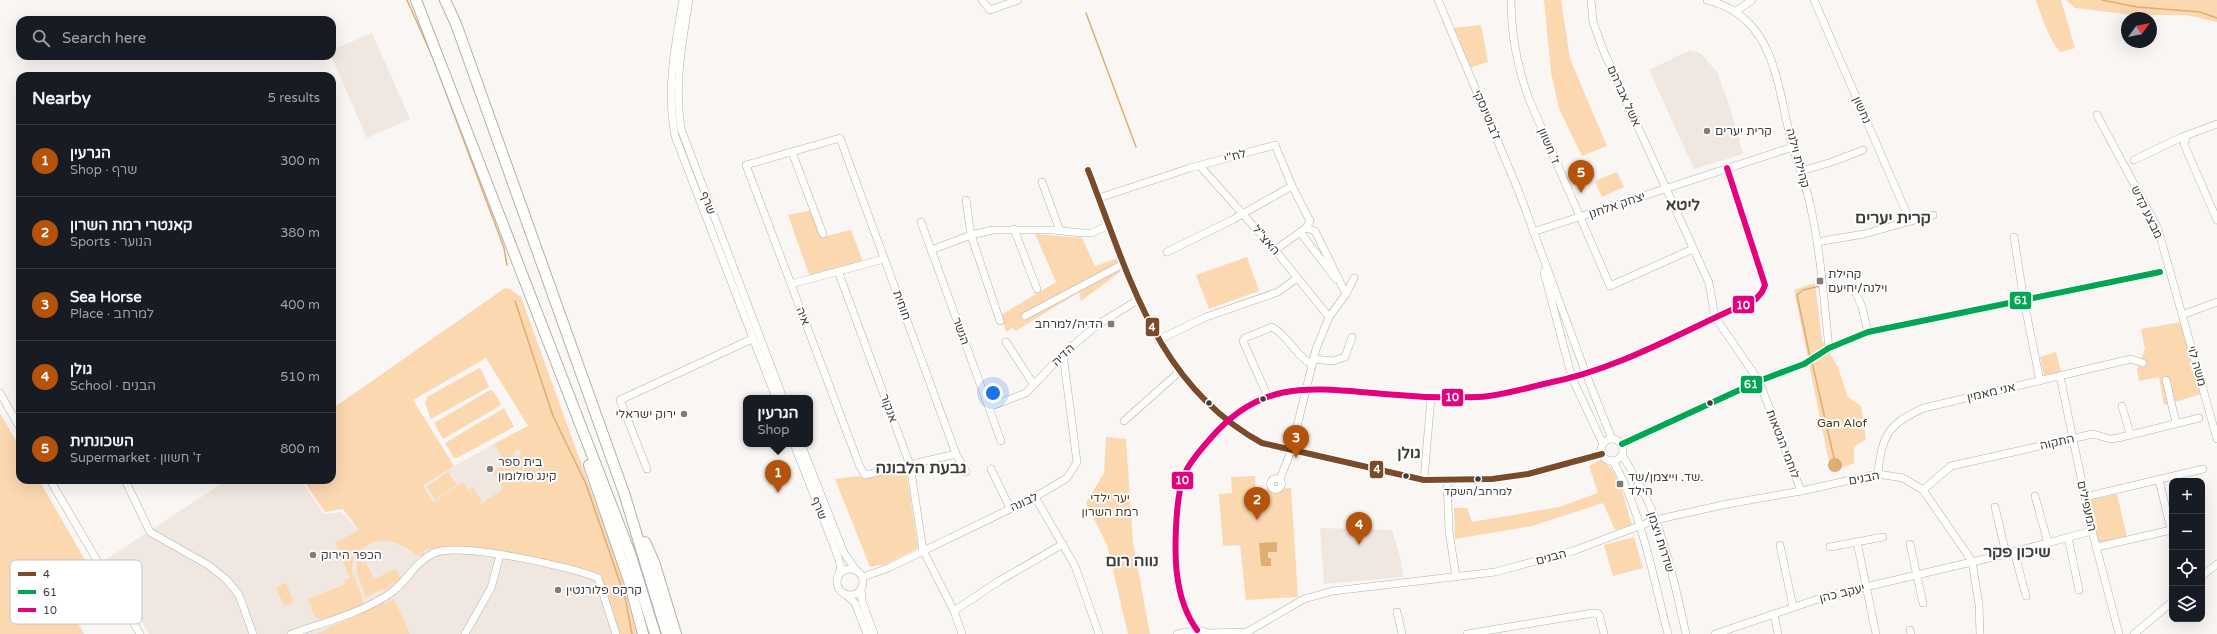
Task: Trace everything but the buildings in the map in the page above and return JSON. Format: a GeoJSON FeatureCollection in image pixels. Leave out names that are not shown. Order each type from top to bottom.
{"type":"FeatureCollection","features":[{"type":"Feature","properties":{"kind":"highway"},"geometry":{"type":"LineString","coordinates":[[413,0],[429,30]]}},
{"type":"Feature","properties":{"kind":"highway"},"geometry":{"type":"LineString","coordinates":[[416,0],[429,30],[630,553],[655,634]]}},
{"type":"Feature","properties":{"kind":"highway"},"geometry":{"type":"LineString","coordinates":[[445,0],[456,24],[624,493],[667,634]]}},
{"type":"Feature","properties":{"kind":"highway"},"geometry":{"type":"LineString","coordinates":[[537,312],[629,581],[643,634]]}},
{"type":"Feature","properties":{"kind":"highway"},"geometry":{"type":"LineString","coordinates":[[624,493],[654,562],[676,634]]}},
{"type":"Feature","properties":{"kind":"street","name":"שרף"},"geometry":{"type":"LineString","coordinates":[[683,0],[671,85],[672,115],[675,136],[775,395]]}},
{"type":"Feature","properties":{"kind":"street","name":"שרף"},"geometry":{"type":"LineString","coordinates":[[690,0],[678,73],[678,100],[681,129],[782,395]]}},
{"type":"Feature","properties":{"kind":"street"},"geometry":{"type":"LineString","coordinates":[[982,0],[990,10],[1018,0]]}},
{"type":"Feature","properties":{"kind":"street","name":"ז'בוטינסקי"},"geometry":{"type":"LineString","coordinates":[[1440,0],[1516,185],[1586,374],[1612,438]]}},
{"type":"Feature","properties":{"kind":"street","name":"ז' חשוון"},"geometry":{"type":"LineString","coordinates":[[1511,0],[1514,46],[1520,74],[1579,218],[1610,286],[1693,249]]}},
{"type":"Feature","properties":{"kind":"street","name":"אשל אברהם"},"geometry":{"type":"LineString","coordinates":[[1591,0],[1593,22],[1604,52],[1709,283],[1715,316]]}},
{"type":"Feature","properties":{"kind":"street","name":"קהילת וילנה"},"geometry":{"type":"LineString","coordinates":[[1707,0],[1736,11],[1755,30],[1767,49],[1778,75],[1793,148],[1811,209],[1817,242],[1829,348]]}},
{"type":"Feature","properties":{"kind":"street"},"geometry":{"type":"LineString","coordinates":[[1736,11],[1752,0]]}},
{"type":"Feature","properties":{"kind":"street","name":"נחשון"},"geometry":{"type":"LineString","coordinates":[[1814,0],[1910,221]]}},
{"type":"Feature","properties":{"kind":"street","name":"מבצע קדש"},"geometry":{"type":"LineString","coordinates":[[2097,115],[2158,229],[2182,316]]}},
{"type":"Feature","properties":{"kind":"street"},"geometry":{"type":"LineString","coordinates":[[2134,160],[2182,137],[2186,137],[2217,124]]}},
{"type":"Feature","properties":{"kind":"street"},"geometry":{"type":"LineString","coordinates":[[2186,137],[2184,144],[2217,220]]}},
{"type":"Feature","properties":{"kind":"street","name":"חוחית"},"geometry":{"type":"LineString","coordinates":[[792,152],[840,138],[956,454],[966,472]]}},
{"type":"Feature","properties":{"kind":"street","name":"לח\"י"},"geometry":{"type":"LineString","coordinates":[[1099,198],[1200,166],[1275,145],[1292,186]]}},
{"type":"Feature","properties":{"kind":"street","name":"יצחק אלחנן"},"geometry":{"type":"LineString","coordinates":[[1533,232],[1727,168],[1793,148]]}},
{"type":"Feature","properties":{"kind":"street"},"geometry":{"type":"LineString","coordinates":[[1801,171],[1832,162],[1863,150]]}},
{"type":"Feature","properties":{"kind":"street"},"geometry":{"type":"LineString","coordinates":[[792,152],[823,234]]}},
{"type":"Feature","properties":{"kind":"street","name":"איה"},"geometry":{"type":"LineString","coordinates":[[792,152],[746,165],[860,467],[865,475],[910,465]]}},
{"type":"Feature","properties":{"kind":"street","name":"האצ\"ל"},"geometry":{"type":"LineString","coordinates":[[1200,166],[1275,250],[1329,317]]}},
{"type":"Feature","properties":{"kind":"street"},"geometry":{"type":"LineString","coordinates":[[1197,630],[1187,616],[1182,604],[1178,577],[1176,550],[1179,495],[1184,473],[1226,420],[1250,403],[1276,394],[1306,389],[1430,396],[1481,397],[1572,378],[1586,374],[1670,339],[1715,316],[1756,299],[1762,292],[1765,285],[1727,168]]}},
{"type":"Feature","properties":{"kind":"street"},"geometry":{"type":"LineString","coordinates":[[1088,170],[1123,264],[1138,300],[1158,340],[1179,372],[1226,420],[1239,431],[1262,443],[1291,451],[1424,480],[1492,479],[1528,474],[1602,454]]}},
{"type":"Feature","properties":{"kind":"street"},"geometry":{"type":"LineString","coordinates":[[1042,182],[1060,231]]}},
{"type":"Feature","properties":{"kind":"street"},"geometry":{"type":"LineString","coordinates":[[1167,252],[1292,186],[1310,221],[1306,228],[1275,250]]}},
{"type":"Feature","properties":{"kind":"street"},"geometry":{"type":"LineString","coordinates":[[966,200],[971,235],[1000,321]]}},
{"type":"Feature","properties":{"kind":"street"},"geometry":{"type":"LineString","coordinates":[[1817,242],[1864,234],[1933,215]]}},
{"type":"Feature","properties":{"kind":"street","name":"הנשר"},"geometry":{"type":"LineString","coordinates":[[921,222],[1001,441]]}},
{"type":"Feature","properties":{"kind":"street"},"geometry":{"type":"LineString","coordinates":[[931,250],[971,235],[993,230],[1014,229],[1092,233],[1109,225]]}},
{"type":"Feature","properties":{"kind":"street"},"geometry":{"type":"LineString","coordinates":[[1306,228],[1315,231],[1346,294]]}},
{"type":"Feature","properties":{"kind":"street"},"geometry":{"type":"LineString","coordinates":[[1014,229],[1036,289]]}},
{"type":"Feature","properties":{"kind":"street"},"geometry":{"type":"LineString","coordinates":[[1300,232],[1346,294]]}},
{"type":"Feature","properties":{"kind":"street","name":"ז'בוטינסקי"},"geometry":{"type":"LineString","coordinates":[[1533,232],[1572,378],[1603,444]]}},
{"type":"Feature","properties":{"kind":"street"},"geometry":{"type":"LineString","coordinates":[[2014,237],[2024,301],[2040,381]]}},
{"type":"Feature","properties":{"kind":"street"},"geometry":{"type":"LineString","coordinates":[[791,284],[884,259]]}},
{"type":"Feature","properties":{"kind":"street"},"geometry":{"type":"LineString","coordinates":[[1026,316],[1123,264]]}},
{"type":"Feature","properties":{"kind":"street","name":"אנקור"},"geometry":{"type":"LineString","coordinates":[[838,271],[910,465],[923,550],[954,611],[962,634]]}},
{"type":"Feature","properties":{"kind":"street"},"geometry":{"type":"LineString","coordinates":[[1622,444],[1759,382],[1804,364],[1829,348],[1868,332],[2160,272]]}},
{"type":"Feature","properties":{"kind":"street"},"geometry":{"type":"LineString","coordinates":[[1158,340],[1211,315],[1278,292],[1297,278]]}},
{"type":"Feature","properties":{"kind":"street"},"geometry":{"type":"LineString","coordinates":[[1280,479],[1291,451],[1313,361],[1329,317],[1346,294],[1354,278]]}},
{"type":"Feature","properties":{"kind":"street"},"geometry":{"type":"LineString","coordinates":[[1855,291],[1862,307],[1868,332]]}},
{"type":"Feature","properties":{"kind":"street","name":"הדיה"},"geometry":{"type":"LineString","coordinates":[[989,407],[1019,397],[1026,393],[1063,354],[1097,325],[1138,300]]}},
{"type":"Feature","properties":{"kind":"street"},"geometry":{"type":"LineString","coordinates":[[2182,316],[2217,302]]}},
{"type":"Feature","properties":{"kind":"street","name":"לוחמי הגטאות"},"geometry":{"type":"LineString","coordinates":[[1715,316],[1759,382],[1801,491]]}},
{"type":"Feature","properties":{"kind":"street","name":"משה לוי"},"geometry":{"type":"LineString","coordinates":[[2182,316],[2217,439]]}},
{"type":"Feature","properties":{"kind":"street"},"geometry":{"type":"LineString","coordinates":[[1268,397],[1244,341],[1245,338],[1272,327],[1279,331],[1304,360],[1334,361],[1345,357],[1352,337]]}},
{"type":"Feature","properties":{"kind":"street"},"geometry":{"type":"LineString","coordinates":[[648,469],[620,400],[752,339]]}},
{"type":"Feature","properties":{"kind":"street"},"geometry":{"type":"LineString","coordinates":[[1006,342],[1034,385]]}},
{"type":"Feature","properties":{"kind":"street","name":"לבונה"},"geometry":{"type":"LineString","coordinates":[[863,577],[888,568],[1035,497],[1068,478],[1077,462],[1063,354]]}},
{"type":"Feature","properties":{"kind":"street","name":"אני מאמין"},"geometry":{"type":"LineString","coordinates":[[1878,474],[1882,444],[1895,425],[1906,416],[1924,408],[2131,360],[2143,363]]}},
{"type":"Feature","properties":{"kind":"street"},"geometry":{"type":"LineString","coordinates":[[1124,421],[1179,372]]}},
{"type":"Feature","properties":{"kind":"street","name":"המעפילים"},"geometry":{"type":"LineString","coordinates":[[2060,376],[2092,531],[2119,634]]}},
{"type":"Feature","properties":{"kind":"street"},"geometry":{"type":"LineString","coordinates":[[2166,380],[2176,423]]}},
{"type":"Feature","properties":{"kind":"street"},"geometry":{"type":"LineString","coordinates":[[0,393],[16,421]]}},
{"type":"Feature","properties":{"kind":"street"},"geometry":{"type":"LineString","coordinates":[[1424,480],[1430,396]]}},
{"type":"Feature","properties":{"kind":"street"},"geometry":{"type":"LineString","coordinates":[[2122,406],[2130,434]]}},
{"type":"Feature","properties":{"kind":"street","name":"התקוה"},"geometry":{"type":"LineString","coordinates":[[1923,490],[1951,466],[2094,434],[2110,439],[2199,418]]}},
{"type":"Feature","properties":{"kind":"street"},"geometry":{"type":"LineString","coordinates":[[1612,438],[1622,444],[1622,455],[1613,461],[1606,459],[1602,454],[1603,444],[1612,438]]}},
{"type":"Feature","properties":{"kind":"street","name":"שרף"},"geometry":{"type":"LineString","coordinates":[[795,447],[837,554],[840,568],[839,573]]}},
{"type":"Feature","properties":{"kind":"street","name":"שרף"},"geometry":{"type":"LineString","coordinates":[[802,447],[842,548],[856,570]]}},
{"type":"Feature","properties":{"kind":"street"},"geometry":{"type":"LineString","coordinates":[[910,465],[956,454]]}},
{"type":"Feature","properties":{"kind":"street","name":"שדרות ויצמן"},"geometry":{"type":"LineString","coordinates":[[1622,455],[1641,487],[1655,520],[1668,558],[1686,634]]}},
{"type":"Feature","properties":{"kind":"street","name":"שדרות ויצמן"},"geometry":{"type":"LineString","coordinates":[[1613,461],[1626,484],[1668,634]]}},
{"type":"Feature","properties":{"kind":"street"},"geometry":{"type":"LineString","coordinates":[[991,469],[1010,508]]}},
{"type":"Feature","properties":{"kind":"street"},"geometry":{"type":"LineString","coordinates":[[2085,497],[2203,470]]}},
{"type":"Feature","properties":{"kind":"street","name":"הבנים"},"geometry":{"type":"LineString","coordinates":[[1177,634],[1197,630],[1209,633],[1247,633],[1304,599],[1333,590],[1495,572],[1551,557],[1639,528],[1655,520],[1878,474],[1904,478],[1923,490]]}},
{"type":"Feature","properties":{"kind":"street"},"geometry":{"type":"LineString","coordinates":[[1447,480],[1449,531],[1456,577]]}},
{"type":"Feature","properties":{"kind":"street"},"geometry":{"type":"LineString","coordinates":[[2159,480],[2169,518]]}},
{"type":"Feature","properties":{"kind":"street"},"geometry":{"type":"LineString","coordinates":[[52,484],[97,560]]}},
{"type":"Feature","properties":{"kind":"street"},"geometry":{"type":"LineString","coordinates":[[127,484],[150,532],[208,565],[227,580],[239,595],[253,634]]}},
{"type":"Feature","properties":{"kind":"street"},"geometry":{"type":"LineString","coordinates":[[1923,490],[1972,561],[1979,605],[1980,634]]}},
{"type":"Feature","properties":{"kind":"street"},"geometry":{"type":"LineString","coordinates":[[2035,496],[2048,543]]}},
{"type":"Feature","properties":{"kind":"street"},"geometry":{"type":"LineString","coordinates":[[1035,497],[1063,544],[1085,589],[1099,634]]}},
{"type":"Feature","properties":{"kind":"street"},"geometry":{"type":"LineString","coordinates":[[1995,507],[2006,554]]}},
{"type":"Feature","properties":{"kind":"street","name":"יעקב כהן"},"geometry":{"type":"LineString","coordinates":[[1716,634],[1827,596],[2006,554],[2092,531]]}},
{"type":"Feature","properties":{"kind":"street"},"geometry":{"type":"LineString","coordinates":[[2097,547],[2169,531]]}},
{"type":"Feature","properties":{"kind":"street"},"geometry":{"type":"LineString","coordinates":[[1830,547],[1883,537]]}},
{"type":"Feature","properties":{"kind":"street"},"geometry":{"type":"LineString","coordinates":[[2068,537],[2079,590]]}},
{"type":"Feature","properties":{"kind":"street"},"geometry":{"type":"LineString","coordinates":[[1857,542],[1876,634]]}},
{"type":"Feature","properties":{"kind":"street"},"geometry":{"type":"LineString","coordinates":[[954,611],[999,581],[1063,544]]}},
{"type":"Feature","properties":{"kind":"street"},"geometry":{"type":"LineString","coordinates":[[1780,544],[1793,607]]}},
{"type":"Feature","properties":{"kind":"street"},"geometry":{"type":"LineString","coordinates":[[1910,544],[1923,603]]}},
{"type":"Feature","properties":{"kind":"street"},"geometry":{"type":"LineString","coordinates":[[291,634],[332,621],[387,596],[412,574],[425,558],[434,553],[458,549],[500,555],[575,570],[598,578],[616,634]]}},
{"type":"Feature","properties":{"kind":"street"},"geometry":{"type":"LineString","coordinates":[[2014,552],[2026,596]]}},
{"type":"Feature","properties":{"kind":"street"},"geometry":{"type":"LineString","coordinates":[[465,634],[491,588],[500,555]]}},
{"type":"Feature","properties":{"kind":"street"},"geometry":{"type":"LineString","coordinates":[[2205,574],[2217,564]]}},
{"type":"Feature","properties":{"kind":"street"},"geometry":{"type":"LineString","coordinates":[[867,634],[854,601],[844,594],[837,585],[839,573],[845,569],[856,570],[863,577],[863,585],[861,590],[862,601],[874,634]]}},
{"type":"Feature","properties":{"kind":"street"},"geometry":{"type":"LineString","coordinates":[[844,594],[852,595],[861,590]]}},
{"type":"Feature","properties":{"kind":"street"},"geometry":{"type":"LineString","coordinates":[[2134,634],[2169,605]]}},
{"type":"Feature","properties":{"kind":"street"},"geometry":{"type":"LineString","coordinates":[[1398,612],[1402,634]]}},
{"type":"Feature","properties":{"kind":"street"},"geometry":{"type":"LineString","coordinates":[[1467,634],[1593,613],[1599,614],[1604,634]]}},
{"type":"Feature","properties":{"kind":"street"},"geometry":{"type":"LineString","coordinates":[[1774,614],[1778,634]]}},
{"type":"Feature","properties":{"kind":"street"},"geometry":{"type":"LineString","coordinates":[[134,624],[140,634]]}},
{"type":"Feature","properties":{"kind":"shaded area"},"geometry":{"type":"Polygon","coordinates":[[[372,33],[410,119],[367,138],[333,60],[336,60],[336,48],[372,33]]]}},
{"type":"Feature","properties":{"kind":"shaded area","name":"קרית יערים"},"geometry":{"type":"Polygon","coordinates":[[[1690,50],[1700,53],[1717,72],[1730,107],[1743,154],[1694,169],[1649,70],[1690,50]]]}},
{"type":"Feature","properties":{"kind":"shaded area","name":"בית ספר קינג סולומון"},"geometry":{"type":"Polygon","coordinates":[[[514,433],[531,471],[478,506],[433,502],[423,487],[454,466],[514,433]]]}},
{"type":"Feature","properties":{"kind":"shaded area"},"geometry":{"type":"Polygon","coordinates":[[[1835,458],[1840,460],[1842,465],[1840,470],[1835,472],[1830,470],[1828,465],[1830,460],[1835,458]]]}},
{"type":"Feature","properties":{"kind":"shaded area","name":"הכפר הירוק"},"geometry":{"type":"Polygon","coordinates":[[[221,484],[304,484],[324,514],[341,512],[359,530],[422,550],[443,546],[492,551],[599,573],[618,634],[149,634],[142,622],[142,560],[105,560],[221,484]]]}},
{"type":"Feature","properties":{"kind":"shaded area"},"geometry":{"type":"Polygon","coordinates":[[[1320,528],[1392,530],[1401,560],[1403,577],[1324,584],[1320,528]]]}},
{"type":"Feature","properties":{"kind":"shaded area"},"geometry":{"type":"Polygon","coordinates":[[[1277,542],[1277,552],[1268,552],[1268,558],[1271,558],[1271,566],[1261,566],[1259,543],[1277,542]]]}},
{"type":"Feature","properties":{"kind":"green space"},"geometry":{"type":"Polygon","coordinates":[[[1544,0],[1561,0],[1570,59],[1607,146],[1582,156],[1559,109],[1551,72],[1544,0]]]}},
{"type":"Feature","properties":{"kind":"green space"},"geometry":{"type":"Polygon","coordinates":[[[2036,0],[2061,0],[2075,48],[2060,52],[2049,34],[2036,0]]]}},
{"type":"Feature","properties":{"kind":"green space"},"geometry":{"type":"Polygon","coordinates":[[[2066,0],[2217,0],[2217,22],[2186,15],[2157,15],[2157,12],[2121,12],[2121,14],[2075,8],[2066,0]]]}},
{"type":"Feature","properties":{"kind":"green space"},"geometry":{"type":"Polygon","coordinates":[[[1481,25],[1488,62],[1469,68],[1453,28],[1481,25]]]}},
{"type":"Feature","properties":{"kind":"green space"},"geometry":{"type":"Polygon","coordinates":[[[1617,172],[1624,187],[1602,197],[1595,181],[1617,172]]]}},
{"type":"Feature","properties":{"kind":"green space"},"geometry":{"type":"Polygon","coordinates":[[[812,210],[822,237],[851,230],[863,262],[810,277],[788,215],[812,210]]]}},
{"type":"Feature","properties":{"kind":"green space"},"geometry":{"type":"Polygon","coordinates":[[[1035,234],[1082,238],[1095,266],[1118,258],[1120,272],[1081,301],[1079,292],[1016,331],[1013,328],[1006,332],[1001,315],[1056,282],[1035,234]]]}},
{"type":"Feature","properties":{"kind":"green space"},"geometry":{"type":"Polygon","coordinates":[[[1247,257],[1259,291],[1209,309],[1196,275],[1247,257]]]}},
{"type":"Feature","properties":{"kind":"green space","name":"Gan Alof"},"geometry":{"type":"Polygon","coordinates":[[[1815,283],[1822,340],[1837,365],[1848,397],[1861,406],[1866,439],[1854,447],[1854,463],[1831,472],[1794,290],[1815,283]]]}},
{"type":"Feature","properties":{"kind":"green space"},"geometry":{"type":"Polygon","coordinates":[[[505,288],[510,289],[521,297],[619,568],[637,634],[618,634],[599,573],[489,550],[444,548],[423,550],[426,555],[417,556],[401,545],[385,541],[369,544],[353,557],[352,572],[363,599],[362,605],[332,617],[315,617],[308,599],[346,584],[344,580],[350,578],[335,543],[359,530],[343,509],[325,512],[306,484],[336,484],[336,406],[505,288]],[[486,358],[413,400],[454,466],[423,486],[433,502],[463,482],[479,505],[503,489],[493,472],[522,454],[518,449],[514,452],[515,454],[505,461],[494,444],[528,426],[486,358]]]}},
{"type":"Feature","properties":{"kind":"green space"},"geometry":{"type":"Polygon","coordinates":[[[2181,322],[2202,394],[2164,405],[2159,377],[2139,381],[2137,369],[2145,349],[2141,329],[2181,322]]]}},
{"type":"Feature","properties":{"kind":"green space"},"geometry":{"type":"Polygon","coordinates":[[[2056,352],[2061,372],[2044,376],[2040,357],[2056,352]]]}},
{"type":"Feature","properties":{"kind":"green space"},"geometry":{"type":"Polygon","coordinates":[[[479,368],[481,369],[489,387],[431,419],[425,403],[427,397],[479,368]]]}},
{"type":"Feature","properties":{"kind":"green space"},"geometry":{"type":"Polygon","coordinates":[[[490,390],[493,391],[501,404],[500,406],[443,439],[434,423],[490,390]]]}},
{"type":"Feature","properties":{"kind":"green space"},"geometry":{"type":"Polygon","coordinates":[[[504,408],[514,427],[457,458],[454,458],[445,443],[504,408]]]}},
{"type":"Feature","properties":{"kind":"green space"},"geometry":{"type":"Polygon","coordinates":[[[0,413],[16,441],[16,484],[41,484],[85,560],[10,560],[10,624],[78,624],[84,634],[0,634],[0,413]]]}},
{"type":"Feature","properties":{"kind":"green space","name":"יער ילדי רמת השרון"},"geometry":{"type":"Polygon","coordinates":[[[1106,437],[1126,439],[1133,543],[1150,634],[1128,634],[1107,545],[1086,503],[1104,473],[1106,437]]]}},
{"type":"Feature","properties":{"kind":"green space"},"geometry":{"type":"Polygon","coordinates":[[[1602,459],[1614,473],[1622,489],[1632,525],[1615,530],[1603,503],[1532,526],[1455,539],[1454,508],[1467,508],[1472,522],[1559,507],[1598,493],[1589,466],[1602,459]]]}},
{"type":"Feature","properties":{"kind":"green space"},"geometry":{"type":"Polygon","coordinates":[[[906,469],[918,548],[886,564],[870,567],[835,479],[858,476],[868,478],[906,469]]]}},
{"type":"Feature","properties":{"kind":"green space"},"geometry":{"type":"Polygon","coordinates":[[[448,472],[457,485],[435,499],[427,486],[448,472]]]}},
{"type":"Feature","properties":{"kind":"green space"},"geometry":{"type":"Polygon","coordinates":[[[1255,476],[1256,490],[1291,488],[1298,597],[1246,600],[1240,545],[1223,546],[1219,494],[1232,493],[1231,477],[1255,476]]]}},
{"type":"Feature","properties":{"kind":"green space"},"geometry":{"type":"Polygon","coordinates":[[[473,487],[482,501],[478,504],[469,490],[473,487]]]}},
{"type":"Feature","properties":{"kind":"green space"},"geometry":{"type":"Polygon","coordinates":[[[2117,494],[2127,537],[2099,543],[2089,500],[2117,494]]]}},
{"type":"Feature","properties":{"kind":"green space"},"geometry":{"type":"Polygon","coordinates":[[[1634,537],[1643,568],[1613,576],[1604,545],[1634,537]]]}},
{"type":"Feature","properties":{"kind":"green space"},"geometry":{"type":"Polygon","coordinates":[[[357,557],[363,563],[366,562],[374,579],[396,569],[401,579],[384,591],[382,589],[366,597],[357,573],[357,557]]]}},
{"type":"Feature","properties":{"kind":"green space"},"geometry":{"type":"Polygon","coordinates":[[[286,583],[294,602],[284,606],[276,587],[286,583]]]}},
{"type":"Feature","properties":{"kind":"green space"},"geometry":{"type":"Polygon","coordinates":[[[394,599],[410,634],[317,634],[383,601],[384,604],[394,599]]]}},
{"type":"Feature","properties":{"kind":"waterway"},"geometry":{"type":"LineString","coordinates":[[407,0],[433,58],[504,248],[507,265]]}},
{"type":"Feature","properties":{"kind":"waterway"},"geometry":{"type":"LineString","coordinates":[[2102,0],[2137,7],[2200,12],[2217,18]]}},
{"type":"Feature","properties":{"kind":"waterway"},"geometry":{"type":"LineString","coordinates":[[1086,13],[1136,147]]}},
{"type":"Feature","properties":{"kind":"waterway"},"geometry":{"type":"LineString","coordinates":[[1810,357],[1797,295],[1803,290],[1820,286]]}},
{"type":"Feature","properties":{"kind":"waterway"},"geometry":{"type":"LineString","coordinates":[[515,301],[553,416],[586,484],[625,597],[632,634]]}},
{"type":"Feature","properties":{"kind":"waterway"},"geometry":{"type":"LineString","coordinates":[[1812,362],[1834,458]]}},
{"type":"Feature","properties":{"kind":"transit line","name":"10"},"geometry":{"type":"LineString","coordinates":[[1197,630],[1189,617],[1179,588],[1175,542],[1178,499],[1182,480],[1190,464],[1210,439],[1229,419],[1249,405],[1269,396],[1290,391],[1334,390],[1431,397],[1478,397],[1513,392],[1575,377],[1602,368],[1654,347],[1756,299],[1762,292],[1765,285],[1727,168]]}},
{"type":"Feature","properties":{"kind":"transit line","name":"4"},"geometry":{"type":"LineString","coordinates":[[1088,170],[1133,287],[1151,324],[1171,359],[1196,391],[1226,419],[1262,443],[1424,480],[1492,479],[1528,474],[1602,454]]}},
{"type":"Feature","properties":{"kind":"transit line","name":"61"},"geometry":{"type":"LineString","coordinates":[[1622,444],[1759,381],[1804,364],[1829,348],[1868,332],[2160,272]]}},
{"type":"Feature","properties":{"kind":"place","name":"קרית יערים"},"geometry":{"type":"Point","coordinates":[1707,131]}},
{"type":"Feature","properties":{"kind":"place","name":"השכונתית"},"geometry":{"type":"Point","coordinates":[1581,193]}},
{"type":"Feature","properties":{"kind":"place","name":"קהילת וילנה/יחיעם"},"geometry":{"type":"Point","coordinates":[1820,281]}},
{"type":"Feature","properties":{"kind":"place","name":"הדיה/למרחב"},"geometry":{"type":"Point","coordinates":[1111,324]}},
{"type":"Feature","properties":{"kind":"place","name":"ירוק ישראלי"},"geometry":{"type":"Point","coordinates":[684,414]}},
{"type":"Feature","properties":{"kind":"place","name":"Sea Horse"},"geometry":{"type":"Point","coordinates":[1296,458]}},
{"type":"Feature","properties":{"kind":"place","name":"בית ספר קינג סולומון"},"geometry":{"type":"Point","coordinates":[490,469]}},
{"type":"Feature","properties":{"kind":"place","name":"למרחב/השקד"},"geometry":{"type":"Point","coordinates":[1478,479]}},
{"type":"Feature","properties":{"kind":"place","name":"שד. וייצמן/שד. הילד"},"geometry":{"type":"Point","coordinates":[1620,484]}},
{"type":"Feature","properties":{"kind":"place","name":"הגרעין"},"geometry":{"type":"Point","coordinates":[778,493]}},
{"type":"Feature","properties":{"kind":"place","name":"קאנטרי רמת השרון"},"geometry":{"type":"Point","coordinates":[1257,520]}},
{"type":"Feature","properties":{"kind":"place","name":"גולן"},"geometry":{"type":"Point","coordinates":[1359,545]}},
{"type":"Feature","properties":{"kind":"place","name":"הכפר הירוק"},"geometry":{"type":"Point","coordinates":[313,555]}},
{"type":"Feature","properties":{"kind":"place","name":"קרקס פלורנטין"},"geometry":{"type":"Point","coordinates":[558,590]}},
{"type":"Feature","properties":{"kind":"district","name":"ליטא"},"geometry":{"type":"Point","coordinates":[1683,205]}},
{"type":"Feature","properties":{"kind":"district","name":"קרית יערים"},"geometry":{"type":"Point","coordinates":[1893,218]}},
{"type":"Feature","properties":{"kind":"district","name":"גולן"},"geometry":{"type":"Point","coordinates":[1409,453]}},
{"type":"Feature","properties":{"kind":"district","name":"גבעת הלבונה"},"geometry":{"type":"Point","coordinates":[921,468]}},
{"type":"Feature","properties":{"kind":"district","name":"שיכון פקר"},"geometry":{"type":"Point","coordinates":[2017,552]}},
{"type":"Feature","properties":{"kind":"district","name":"נווה רום"},"geometry":{"type":"Point","coordinates":[1132,561]}}]}
